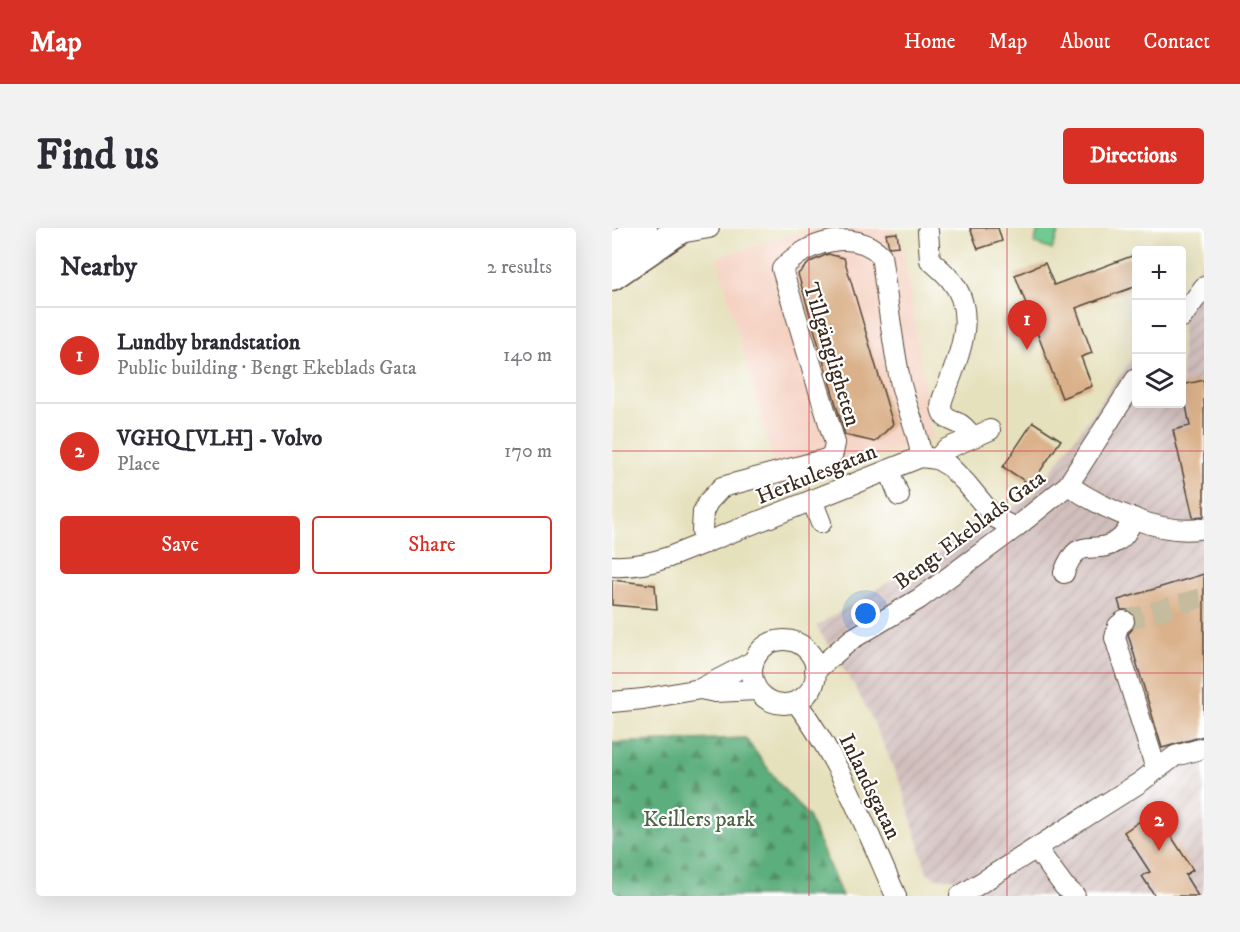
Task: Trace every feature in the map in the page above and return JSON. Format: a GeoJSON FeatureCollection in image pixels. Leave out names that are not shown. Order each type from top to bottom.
{"type":"FeatureCollection","features":[{"type":"Feature","properties":{"kind":"highway"},"geometry":{"type":"LineString","coordinates":[[612,247],[643,228]]}},
{"type":"Feature","properties":{"kind":"highway"},"geometry":{"type":"LineString","coordinates":[[612,276],[678,231]]}},
{"type":"Feature","properties":{"kind":"street"},"geometry":{"type":"LineString","coordinates":[[612,231],[622,228]]}},
{"type":"Feature","properties":{"kind":"street"},"geometry":{"type":"LineString","coordinates":[[678,231],[709,228]]}},
{"type":"Feature","properties":{"kind":"street","name":"Herkulesgatan"},"geometry":{"type":"LineString","coordinates":[[612,566],[630,567],[648,564],[889,470],[929,458],[982,433],[947,419],[942,414],[940,405],[958,360],[965,319],[961,296],[951,280],[930,260],[928,231]]}},
{"type":"Feature","properties":{"kind":"street","name":"Tillgängligheten"},"geometry":{"type":"LineString","coordinates":[[706,543],[702,531],[703,512],[708,502],[722,487],[827,459],[833,453],[835,443],[782,269],[792,257],[820,241],[841,234],[860,235],[875,246],[881,255],[900,380],[920,448],[929,458]]}},
{"type":"Feature","properties":{"kind":"street"},"geometry":{"type":"LineString","coordinates":[[1186,312],[1204,287]]}},
{"type":"Feature","properties":{"kind":"street","name":"Bengt Ekeblads Gata"},"geometry":{"type":"LineString","coordinates":[[815,671],[852,639],[919,599],[1068,486],[1132,387]]}},
{"type":"Feature","properties":{"kind":"street"},"geometry":{"type":"LineString","coordinates":[[929,458],[949,466],[994,518],[1015,528]]}},
{"type":"Feature","properties":{"kind":"street"},"geometry":{"type":"LineString","coordinates":[[889,470],[899,496]]}},
{"type":"Feature","properties":{"kind":"street"},"geometry":{"type":"LineString","coordinates":[[1068,486],[1091,501],[1161,528],[1194,530],[1204,528]]}},
{"type":"Feature","properties":{"kind":"street"},"geometry":{"type":"LineString","coordinates":[[812,500],[821,523]]}},
{"type":"Feature","properties":{"kind":"street"},"geometry":{"type":"LineString","coordinates":[[1064,573],[1074,552],[1116,542],[1126,533],[1134,518]]}},
{"type":"Feature","properties":{"kind":"street"},"geometry":{"type":"LineString","coordinates":[[1124,621],[1118,626],[1115,638],[1140,696],[1156,769]]}},
{"type":"Feature","properties":{"kind":"street","name":"Bengt Ekeblads Gata"},"geometry":{"type":"LineString","coordinates":[[807,650],[852,639]]}},
{"type":"Feature","properties":{"kind":"street"},"geometry":{"type":"LineString","coordinates":[[788,640],[798,643],[807,650],[813,658],[815,671],[811,688],[805,696],[796,702],[774,703],[757,690],[752,670],[754,661],[767,645],[788,640]]}},
{"type":"Feature","properties":{"kind":"street"},"geometry":{"type":"LineString","coordinates":[[612,702],[700,689],[754,661]]}},
{"type":"Feature","properties":{"kind":"street"},"geometry":{"type":"LineString","coordinates":[[700,689],[715,692],[757,690]]}},
{"type":"Feature","properties":{"kind":"street","name":"Inlandsgatan"},"geometry":{"type":"LineString","coordinates":[[796,702],[827,749],[896,896]]}},
{"type":"Feature","properties":{"kind":"street"},"geometry":{"type":"LineString","coordinates":[[960,896],[1139,783],[1173,751],[1204,748]]}},
{"type":"Feature","properties":{"kind":"street"},"geometry":{"type":"LineString","coordinates":[[1036,848],[1064,886],[1075,896]]}},
{"type":"Feature","properties":{"kind":"shaded area"},"geometry":{"type":"Polygon","coordinates":[[[815,228],[890,228],[902,239],[932,437],[781,491],[717,257],[815,228]]]}},
{"type":"Feature","properties":{"kind":"shaded area"},"geometry":{"type":"Polygon","coordinates":[[[1204,260],[1204,896],[969,896],[953,878],[935,878],[927,872],[901,784],[872,719],[854,685],[816,626],[1034,495],[1132,359],[1132,408],[1186,408],[1186,285],[1204,260]]]}},
{"type":"Feature","properties":{"kind":"green space"},"geometry":{"type":"Polygon","coordinates":[[[1039,228],[1060,228],[1052,250],[1034,243],[1039,228]]]}},
{"type":"Feature","properties":{"kind":"green space","name":"Keillers park"},"geometry":{"type":"Polygon","coordinates":[[[745,738],[781,786],[808,816],[842,896],[612,896],[612,743],[745,738]]]}},
{"type":"Feature","properties":{"kind":"building"},"geometry":{"type":"Polygon","coordinates":[[[970,228],[998,228],[1002,241],[978,249],[970,228]]]}},
{"type":"Feature","properties":{"kind":"building"},"geometry":{"type":"Polygon","coordinates":[[[897,233],[899,246],[889,247],[886,234],[897,233]]]}},
{"type":"Feature","properties":{"kind":"building"},"geometry":{"type":"Polygon","coordinates":[[[828,254],[844,258],[893,424],[875,442],[845,435],[798,274],[810,262],[828,254]]]}},
{"type":"Feature","properties":{"kind":"building"},"geometry":{"type":"Polygon","coordinates":[[[1132,256],[1132,288],[1076,308],[1092,353],[1081,357],[1092,386],[1062,398],[1015,275],[1045,263],[1054,285],[1132,256]]]}},
{"type":"Feature","properties":{"kind":"building"},"geometry":{"type":"Polygon","coordinates":[[[1204,380],[1204,516],[1193,517],[1173,430],[1190,426],[1186,406],[1186,384],[1204,380]]]}},
{"type":"Feature","properties":{"kind":"building"},"geometry":{"type":"Polygon","coordinates":[[[1033,422],[1061,440],[1031,485],[1003,467],[1033,422]]]}},
{"type":"Feature","properties":{"kind":"building"},"geometry":{"type":"Polygon","coordinates":[[[1204,574],[1204,736],[1162,748],[1128,634],[1135,626],[1136,618],[1129,610],[1121,610],[1118,600],[1204,574]]]}},
{"type":"Feature","properties":{"kind":"building"},"geometry":{"type":"Polygon","coordinates":[[[612,580],[655,585],[657,609],[612,605],[612,580]]]}},
{"type":"Feature","properties":{"kind":"building"},"geometry":{"type":"Polygon","coordinates":[[[1155,811],[1193,870],[1185,875],[1198,896],[1155,896],[1142,876],[1150,872],[1124,832],[1155,811]]]}},
{"type":"Feature","properties":{"kind":"tunnel"},"geometry":{"type":"LineString","coordinates":[[1124,621],[1204,597]]}},
{"type":"Feature","properties":{"kind":"place","name":"Lundby brandstation"},"geometry":{"type":"Point","coordinates":[1027,350]}},
{"type":"Feature","properties":{"kind":"place","name":"VGHQ [VLH] - Volvo"},"geometry":{"type":"Point","coordinates":[1159,851]}}]}
